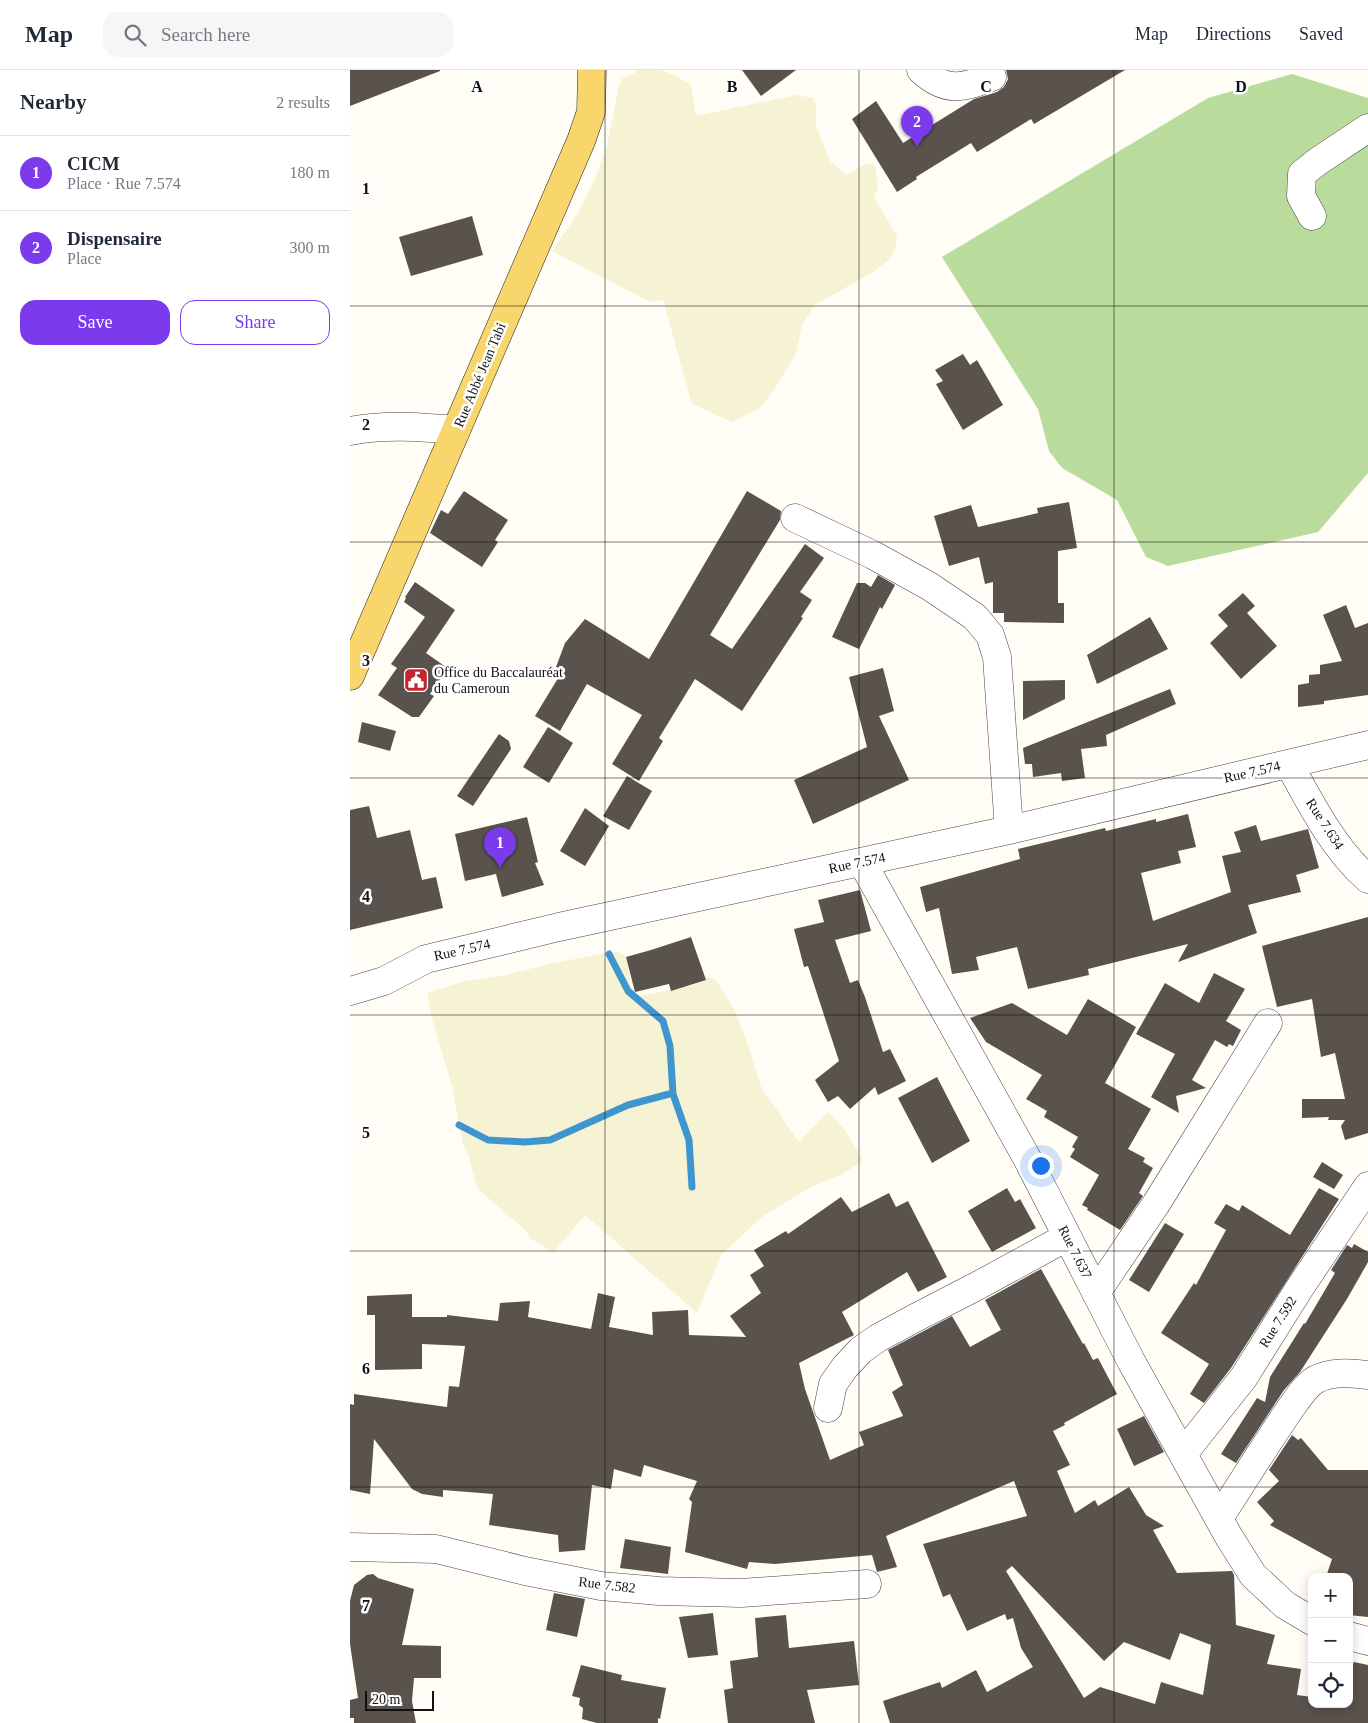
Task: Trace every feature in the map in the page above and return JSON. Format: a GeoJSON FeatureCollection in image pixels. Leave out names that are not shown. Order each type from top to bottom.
{"type":"FeatureCollection","features":[{"type":"Feature","properties":{"kind":"main road","name":"Rue Abbé Jean Tabi"},"geometry":{"type":"LineString","coordinates":[[350,676],[581,141],[591,112],[592,70]]}},
{"type":"Feature","properties":{"kind":"street"},"geometry":{"type":"LineString","coordinates":[[922,70],[931,79],[949,87],[972,85],[992,77]]}},
{"type":"Feature","properties":{"kind":"street"},"geometry":{"type":"LineString","coordinates":[[1312,216],[1301,196],[1302,174],[1368,128]]}},
{"type":"Feature","properties":{"kind":"street"},"geometry":{"type":"LineString","coordinates":[[350,430],[396,427],[456,430]]}},
{"type":"Feature","properties":{"kind":"street"},"geometry":{"type":"LineString","coordinates":[[795,518],[873,555],[929,586],[975,618],[990,635],[997,657],[1009,830]]}},
{"type":"Feature","properties":{"kind":"street","name":"Rue 7.574"},"geometry":{"type":"LineString","coordinates":[[350,991],[384,981],[426,959],[559,927],[1009,830],[1368,745]]}},
{"type":"Feature","properties":{"kind":"street","name":"Rue 7.634"},"geometry":{"type":"LineString","coordinates":[[1289,764],[1329,832],[1349,860],[1368,879]]}},
{"type":"Feature","properties":{"kind":"street","name":"Rue 7.637"},"geometry":{"type":"LineString","coordinates":[[862,862],[1028,1160],[1131,1361],[1219,1518],[1254,1575],[1285,1606],[1308,1618]]}},
{"type":"Feature","properties":{"kind":"street"},"geometry":{"type":"LineString","coordinates":[[1096,1293],[1156,1204],[1268,1023]]}},
{"type":"Feature","properties":{"kind":"street","name":"Rue 7.592"},"geometry":{"type":"LineString","coordinates":[[1183,1454],[1244,1377],[1368,1186]]}},
{"type":"Feature","properties":{"kind":"street"},"geometry":{"type":"LineString","coordinates":[[828,1408],[833,1384],[845,1367],[861,1350],[893,1330],[1067,1237]]}},
{"type":"Feature","properties":{"kind":"street"},"geometry":{"type":"LineString","coordinates":[[1219,1518],[1274,1432],[1304,1390],[1315,1380],[1329,1375],[1345,1373],[1368,1374]]}},
{"type":"Feature","properties":{"kind":"street","name":"Rue 7.582"},"geometry":{"type":"LineString","coordinates":[[350,1547],[436,1549],[525,1571],[601,1586],[660,1591],[741,1592],[866,1584]]}},
{"type":"Feature","properties":{"kind":"street"},"geometry":{"type":"LineString","coordinates":[[1353,1637],[1368,1641]]}},
{"type":"Feature","properties":{"kind":"shaded area"},"geometry":{"type":"Polygon","coordinates":[[[640,70],[661,70],[691,85],[696,116],[796,95],[813,98],[816,104],[816,125],[830,161],[846,175],[868,163],[873,164],[876,169],[878,190],[874,197],[897,236],[891,258],[875,271],[815,305],[802,325],[796,354],[772,393],[760,408],[732,422],[692,404],[663,300],[650,302],[552,251],[578,213],[594,181],[607,146],[619,85],[622,79],[640,70]]]}},
{"type":"Feature","properties":{"kind":"shaded area"},"geometry":{"type":"Polygon","coordinates":[[[618,951],[626,957],[633,997],[694,985],[705,976],[716,980],[734,1009],[761,1087],[799,1142],[828,1112],[845,1130],[863,1160],[841,1175],[809,1188],[762,1217],[721,1255],[697,1313],[585,1215],[553,1253],[531,1239],[525,1230],[479,1190],[468,1153],[463,1145],[452,1086],[432,1019],[427,993],[465,981],[506,975],[549,964],[618,951]]]}},
{"type":"Feature","properties":{"kind":"green space"},"geometry":{"type":"Polygon","coordinates":[[[1292,74],[1368,98],[1368,473],[1318,532],[1168,566],[1146,557],[1117,500],[1062,468],[1049,451],[1038,409],[942,257],[1208,98],[1292,74]]]}},
{"type":"Feature","properties":{"kind":"building"},"geometry":{"type":"Polygon","coordinates":[[[350,70],[440,70],[440,71],[350,106],[350,70]]]}},
{"type":"Feature","properties":{"kind":"building"},"geometry":{"type":"Polygon","coordinates":[[[742,70],[796,70],[761,96],[742,70]]]}},
{"type":"Feature","properties":{"kind":"building"},"geometry":{"type":"Polygon","coordinates":[[[1006,70],[1125,70],[1034,124],[1031,119],[977,152],[971,143],[916,177],[917,179],[897,192],[852,119],[876,101],[903,143],[974,99],[997,92],[1004,87],[1008,79],[1006,70]]]}},
{"type":"Feature","properties":{"kind":"building"},"geometry":{"type":"Polygon","coordinates":[[[472,216],[483,255],[411,276],[399,237],[472,216]]]}},
{"type":"Feature","properties":{"kind":"building"},"geometry":{"type":"Polygon","coordinates":[[[963,354],[970,365],[977,360],[1003,405],[963,430],[936,384],[943,381],[935,370],[963,354]]]}},
{"type":"Feature","properties":{"kind":"building"},"geometry":{"type":"Polygon","coordinates":[[[464,491],[508,520],[495,540],[498,542],[482,567],[430,533],[441,510],[448,514],[464,491]]]}},
{"type":"Feature","properties":{"kind":"building"},"geometry":{"type":"Polygon","coordinates":[[[747,491],[781,511],[780,520],[710,635],[732,649],[805,544],[824,558],[800,592],[812,600],[801,617],[803,618],[742,711],[695,679],[659,738],[663,741],[639,781],[612,764],[642,715],[587,684],[560,731],[535,716],[563,670],[556,667],[565,643],[585,619],[649,659],[747,491]]]}},
{"type":"Feature","properties":{"kind":"building"},"geometry":{"type":"Polygon","coordinates":[[[1069,502],[1077,548],[1058,551],[1058,603],[1064,603],[1064,623],[1004,622],[1004,613],[993,613],[993,582],[985,584],[979,557],[949,566],[934,516],[971,505],[978,527],[1038,513],[1037,508],[1069,502]]]}},
{"type":"Feature","properties":{"kind":"building"},"geometry":{"type":"Polygon","coordinates":[[[878,575],[895,585],[882,609],[880,607],[859,649],[832,637],[857,583],[865,583],[871,587],[878,575]]]}},
{"type":"Feature","properties":{"kind":"building"},"geometry":{"type":"Polygon","coordinates":[[[415,582],[455,610],[426,653],[446,667],[442,672],[444,674],[430,694],[434,696],[419,717],[412,717],[378,695],[397,668],[391,664],[425,617],[404,602],[405,597],[415,582]]]}},
{"type":"Feature","properties":{"kind":"building"},"geometry":{"type":"Polygon","coordinates":[[[1243,593],[1255,606],[1247,613],[1277,646],[1241,679],[1210,643],[1228,626],[1218,615],[1243,593]]]}},
{"type":"Feature","properties":{"kind":"building"},"geometry":{"type":"Polygon","coordinates":[[[1346,605],[1355,628],[1368,623],[1368,695],[1324,701],[1324,704],[1298,707],[1298,685],[1309,683],[1309,675],[1320,674],[1320,665],[1342,661],[1323,615],[1346,605]]]}},
{"type":"Feature","properties":{"kind":"building"},"geometry":{"type":"Polygon","coordinates":[[[1150,617],[1168,649],[1097,684],[1087,655],[1150,617]]]}},
{"type":"Feature","properties":{"kind":"building"},"geometry":{"type":"Polygon","coordinates":[[[883,668],[894,711],[879,716],[909,780],[813,824],[794,780],[867,747],[849,677],[883,668]]]}},
{"type":"Feature","properties":{"kind":"building"},"geometry":{"type":"Polygon","coordinates":[[[1065,680],[1065,699],[1023,720],[1023,681],[1065,680]]]}},
{"type":"Feature","properties":{"kind":"building"},"geometry":{"type":"Polygon","coordinates":[[[1170,689],[1176,704],[1106,735],[1107,746],[1081,749],[1085,778],[1062,781],[1061,773],[1033,777],[1032,764],[1025,764],[1023,748],[1170,689]]]}},
{"type":"Feature","properties":{"kind":"building"},"geometry":{"type":"Polygon","coordinates":[[[362,722],[396,731],[390,751],[358,742],[362,722]]]}},
{"type":"Feature","properties":{"kind":"building"},"geometry":{"type":"Polygon","coordinates":[[[548,727],[573,743],[549,783],[523,767],[548,727]]]}},
{"type":"Feature","properties":{"kind":"building"},"geometry":{"type":"Polygon","coordinates":[[[499,734],[509,741],[511,749],[473,806],[457,796],[499,734]]]}},
{"type":"Feature","properties":{"kind":"building"},"geometry":{"type":"Polygon","coordinates":[[[627,776],[652,791],[629,830],[603,816],[627,776]]]}},
{"type":"Feature","properties":{"kind":"building"},"geometry":{"type":"Polygon","coordinates":[[[369,806],[377,838],[410,830],[422,880],[436,877],[443,908],[350,930],[350,810],[369,806]]]}},
{"type":"Feature","properties":{"kind":"building"},"geometry":{"type":"Polygon","coordinates":[[[585,808],[609,826],[585,866],[560,851],[585,808]]]}},
{"type":"Feature","properties":{"kind":"building"},"geometry":{"type":"Polygon","coordinates":[[[1188,814],[1196,847],[1178,851],[1181,863],[1141,873],[1153,921],[1231,892],[1222,856],[1241,852],[1234,832],[1256,825],[1261,841],[1308,829],[1319,868],[1296,875],[1301,892],[1248,905],[1257,933],[1178,962],[1188,944],[1088,969],[1089,975],[1028,989],[1017,947],[976,957],[979,970],[952,974],[939,908],[926,912],[920,887],[1020,859],[1018,849],[1105,828],[1106,831],[1156,819],[1156,822],[1188,814]]]}},
{"type":"Feature","properties":{"kind":"building"},"geometry":{"type":"Polygon","coordinates":[[[527,817],[538,862],[535,863],[544,885],[502,897],[496,874],[465,881],[455,834],[527,817]]]}},
{"type":"Feature","properties":{"kind":"building"},"geometry":{"type":"Polygon","coordinates":[[[860,890],[871,931],[835,940],[850,983],[858,980],[883,1052],[890,1049],[906,1081],[878,1095],[875,1087],[850,1109],[838,1096],[828,1102],[815,1080],[839,1061],[808,966],[804,967],[794,929],[824,922],[818,900],[860,890]]]}},
{"type":"Feature","properties":{"kind":"building"},"geometry":{"type":"Polygon","coordinates":[[[1368,917],[1368,1133],[1345,1140],[1341,1126],[1345,1120],[1328,1120],[1329,1117],[1302,1118],[1302,1099],[1345,1099],[1335,1053],[1321,1057],[1312,999],[1277,1007],[1262,946],[1368,917]]]}},
{"type":"Feature","properties":{"kind":"building"},"geometry":{"type":"Polygon","coordinates":[[[691,937],[706,980],[671,991],[669,984],[635,992],[626,957],[691,937]]]}},
{"type":"Feature","properties":{"kind":"building"},"geometry":{"type":"Polygon","coordinates":[[[1214,973],[1245,989],[1226,1021],[1241,1030],[1233,1046],[1229,1044],[1227,1047],[1215,1040],[1192,1080],[1206,1088],[1176,1096],[1179,1113],[1151,1097],[1175,1054],[1136,1034],[1165,983],[1199,1003],[1214,973]]]}},
{"type":"Feature","properties":{"kind":"building"},"geometry":{"type":"Polygon","coordinates":[[[1088,999],[1136,1027],[1105,1083],[1151,1109],[1128,1149],[1145,1158],[1143,1162],[1153,1168],[1139,1193],[1143,1196],[1120,1230],[1082,1205],[1099,1175],[1070,1157],[1075,1149],[1072,1147],[1078,1137],[1044,1117],[1047,1111],[1026,1099],[1042,1075],[986,1042],[970,1018],[1012,1003],[1067,1035],[1088,999]]]}},
{"type":"Feature","properties":{"kind":"building"},"geometry":{"type":"Polygon","coordinates":[[[937,1077],[970,1141],[932,1163],[898,1098],[937,1077]]]}},
{"type":"Feature","properties":{"kind":"building"},"geometry":{"type":"Polygon","coordinates":[[[1322,1162],[1343,1175],[1334,1189],[1313,1177],[1322,1162]]]}},
{"type":"Feature","properties":{"kind":"building"},"geometry":{"type":"Polygon","coordinates":[[[1007,1188],[1015,1202],[1020,1199],[1036,1228],[992,1252],[968,1211],[1007,1188]]]}},
{"type":"Feature","properties":{"kind":"building"},"geometry":{"type":"Polygon","coordinates":[[[1319,1188],[1339,1199],[1231,1368],[1204,1403],[1190,1394],[1209,1364],[1161,1333],[1194,1283],[1196,1285],[1226,1230],[1214,1223],[1226,1204],[1239,1211],[1242,1205],[1290,1235],[1319,1188]]]}},
{"type":"Feature","properties":{"kind":"building"},"geometry":{"type":"Polygon","coordinates":[[[889,1193],[896,1207],[908,1201],[947,1277],[918,1292],[907,1272],[842,1312],[854,1335],[799,1363],[805,1389],[830,1460],[864,1445],[859,1432],[903,1416],[892,1392],[903,1385],[888,1350],[952,1316],[970,1347],[1001,1330],[985,1300],[1041,1269],[1083,1344],[1093,1360],[1098,1358],[1117,1394],[1053,1431],[1070,1465],[1057,1471],[1075,1513],[1095,1500],[1098,1506],[1129,1487],[1146,1515],[1164,1526],[1153,1530],[1177,1573],[1232,1571],[1234,1575],[1236,1625],[1275,1635],[1267,1664],[1301,1669],[1297,1695],[1308,1696],[1308,1708],[1353,1708],[1353,1664],[1354,1662],[1368,1665],[1368,1723],[890,1723],[883,1701],[940,1682],[942,1688],[976,1670],[987,1692],[1033,1667],[1021,1648],[1013,1618],[1007,1620],[1005,1614],[967,1631],[950,1594],[943,1597],[923,1544],[1027,1516],[1014,1481],[886,1536],[897,1567],[877,1572],[872,1555],[775,1564],[749,1562],[747,1569],[685,1552],[692,1502],[689,1499],[697,1481],[644,1465],[641,1477],[614,1469],[611,1489],[592,1485],[585,1550],[559,1552],[558,1535],[489,1525],[493,1494],[443,1490],[443,1497],[422,1494],[412,1489],[374,1439],[370,1494],[350,1490],[350,1404],[354,1405],[354,1394],[447,1407],[449,1386],[459,1387],[465,1346],[422,1344],[422,1369],[375,1370],[375,1315],[367,1315],[367,1296],[412,1294],[412,1317],[447,1317],[447,1315],[498,1321],[500,1303],[530,1301],[528,1317],[591,1329],[598,1293],[615,1297],[609,1327],[653,1335],[652,1312],[688,1310],[689,1335],[746,1337],[730,1316],[761,1293],[750,1275],[764,1266],[754,1250],[786,1231],[788,1234],[841,1197],[852,1212],[889,1193]],[[1012,1566],[1006,1571],[1084,1698],[1100,1687],[1155,1704],[1161,1682],[1203,1695],[1211,1645],[1180,1633],[1170,1660],[1124,1642],[1104,1661],[1012,1566]]]}},
{"type":"Feature","properties":{"kind":"building"},"geometry":{"type":"Polygon","coordinates":[[[1165,1223],[1184,1234],[1149,1292],[1129,1280],[1165,1223]]]}},
{"type":"Feature","properties":{"kind":"building"},"geometry":{"type":"Polygon","coordinates":[[[1354,1244],[1368,1252],[1368,1262],[1347,1299],[1300,1372],[1284,1390],[1236,1463],[1221,1454],[1257,1398],[1265,1402],[1270,1377],[1305,1324],[1335,1273],[1331,1270],[1347,1245],[1352,1248],[1354,1244]]]}},
{"type":"Feature","properties":{"kind":"building"},"geometry":{"type":"Polygon","coordinates":[[[1144,1416],[1164,1452],[1134,1466],[1117,1429],[1144,1416]]]}},
{"type":"Feature","properties":{"kind":"building"},"geometry":{"type":"Polygon","coordinates":[[[1292,1435],[1298,1440],[1301,1438],[1328,1470],[1368,1470],[1368,1617],[1353,1615],[1353,1573],[1327,1573],[1332,1559],[1270,1525],[1274,1521],[1257,1502],[1279,1481],[1269,1470],[1292,1435]]]}},
{"type":"Feature","properties":{"kind":"building"},"geometry":{"type":"Polygon","coordinates":[[[625,1539],[671,1547],[668,1574],[620,1568],[625,1539]]]}},
{"type":"Feature","properties":{"kind":"building"},"geometry":{"type":"Polygon","coordinates":[[[373,1574],[378,1578],[414,1589],[402,1645],[441,1646],[441,1678],[414,1678],[412,1701],[416,1723],[354,1723],[354,1718],[350,1718],[350,1700],[358,1698],[350,1644],[350,1601],[354,1585],[367,1575],[373,1574]]]}},
{"type":"Feature","properties":{"kind":"building"},"geometry":{"type":"Polygon","coordinates":[[[554,1593],[585,1599],[577,1637],[546,1630],[554,1593]]]}},
{"type":"Feature","properties":{"kind":"building"},"geometry":{"type":"Polygon","coordinates":[[[713,1613],[718,1655],[688,1658],[679,1617],[713,1613]]]}},
{"type":"Feature","properties":{"kind":"building"},"geometry":{"type":"Polygon","coordinates":[[[786,1615],[789,1648],[854,1641],[859,1685],[807,1690],[815,1723],[728,1723],[724,1690],[733,1688],[730,1661],[758,1657],[755,1618],[786,1615]]]}},
{"type":"Feature","properties":{"kind":"building"},"geometry":{"type":"Polygon","coordinates":[[[581,1665],[622,1675],[621,1680],[666,1688],[658,1723],[597,1723],[582,1719],[583,1708],[579,1705],[580,1698],[572,1696],[581,1665]]]}},
{"type":"Feature","properties":{"kind":"waterway"},"geometry":{"type":"LineString","coordinates":[[609,954],[628,991],[663,1021],[670,1046],[673,1094],[689,1140],[692,1187]]}},
{"type":"Feature","properties":{"kind":"waterway"},"geometry":{"type":"LineString","coordinates":[[459,1125],[488,1140],[525,1142],[550,1140],[628,1105],[673,1093]]}},
{"type":"Feature","properties":{"kind":"place","name":"Dispensaire"},"geometry":{"type":"Point","coordinates":[917,147]}},
{"type":"Feature","properties":{"kind":"place","name":"Office du Baccalauréat du Cameroun"},"geometry":{"type":"Point","coordinates":[416,680]}},
{"type":"Feature","properties":{"kind":"place","name":"CICM"},"geometry":{"type":"Point","coordinates":[500,868]}}]}
